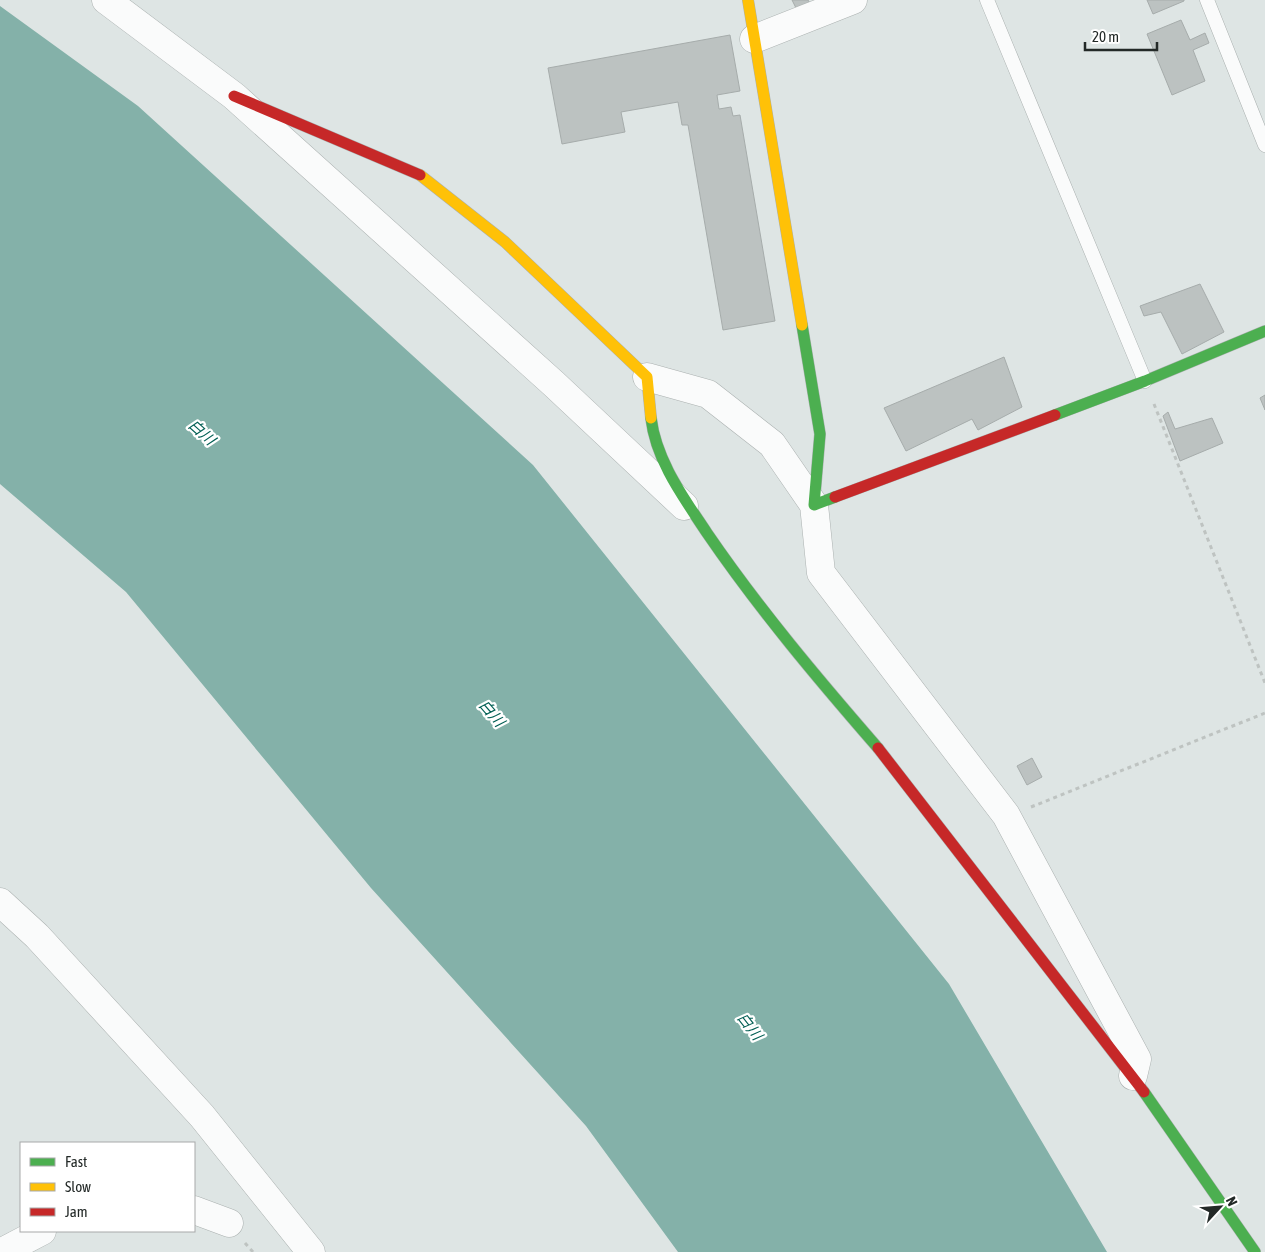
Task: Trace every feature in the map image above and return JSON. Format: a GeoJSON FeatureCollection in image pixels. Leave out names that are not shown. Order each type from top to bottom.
{"type":"FeatureCollection","features":[{"type":"Feature","properties":{"kind":"street"},"geometry":{"type":"LineString","coordinates":[[106,0],[234,96],[554,384],[700,521]]}},
{"type":"Feature","properties":{"kind":"street"},"geometry":{"type":"LineString","coordinates":[[748,0],[820,434],[814,505],[821,573],[1006,815],[1137,1059],[1133,1076]]}},
{"type":"Feature","properties":{"kind":"street"},"geometry":{"type":"LineString","coordinates":[[754,39],[853,0]]}},
{"type":"Feature","properties":{"kind":"street"},"geometry":{"type":"LineString","coordinates":[[234,96],[424,176],[505,242],[647,377],[708,394],[772,444],[814,505]]}},
{"type":"Feature","properties":{"kind":"street"},"geometry":{"type":"LineString","coordinates":[[814,505],[1145,380],[1265,331]]}},
{"type":"Feature","properties":{"kind":"street"},"geometry":{"type":"LineString","coordinates":[[647,377],[652,426],[655,435],[672,479],[700,521],[766,615],[888,759],[1133,1076],[1255,1252]]}},
{"type":"Feature","properties":{"kind":"street"},"geometry":{"type":"LineString","coordinates":[[0,902],[37,936],[202,1116],[311,1252]]}},
{"type":"Feature","properties":{"kind":"street"},"geometry":{"type":"LineString","coordinates":[[195,1210],[229,1224]]}},
{"type":"Feature","properties":{"kind":"street"},"geometry":{"type":"LineString","coordinates":[[2,1252],[40,1232]]}},
{"type":"Feature","properties":{"kind":"lane"},"geometry":{"type":"LineString","coordinates":[[987,0],[1145,380]]}},
{"type":"Feature","properties":{"kind":"lane"},"geometry":{"type":"LineString","coordinates":[[1207,0],[1265,145]]}},
{"type":"Feature","properties":{"kind":"path"},"geometry":{"type":"LineString","coordinates":[[1145,380],[1265,684]]}},
{"type":"Feature","properties":{"kind":"path"},"geometry":{"type":"LineString","coordinates":[[1024,810],[1265,713]]}},
{"type":"Feature","properties":{"kind":"water","name":"白川"},"geometry":{"type":"Polygon","coordinates":[[[0,6],[138,106],[533,465],[949,984],[1107,1252],[678,1252],[586,1126],[371,888],[126,592],[0,484],[0,6]]]}},
{"type":"Feature","properties":{"kind":"building"},"geometry":{"type":"Polygon","coordinates":[[[792,0],[808,0],[811,5],[798,12],[792,0]]]}},
{"type":"Feature","properties":{"kind":"building"},"geometry":{"type":"Polygon","coordinates":[[[1147,0],[1184,0],[1184,1],[1153,14],[1147,0]]]}},
{"type":"Feature","properties":{"kind":"building"},"geometry":{"type":"Polygon","coordinates":[[[1181,20],[1190,40],[1205,33],[1209,43],[1193,50],[1205,81],[1172,95],[1147,34],[1181,20]]]}},
{"type":"Feature","properties":{"kind":"building"},"geometry":{"type":"Polygon","coordinates":[[[730,35],[740,91],[717,95],[719,109],[731,107],[733,116],[740,115],[775,321],[723,330],[688,125],[682,125],[678,102],[621,112],[625,132],[562,144],[548,68],[730,35]]]}},
{"type":"Feature","properties":{"kind":"building"},"geometry":{"type":"Polygon","coordinates":[[[1200,284],[1224,332],[1182,354],[1161,312],[1144,316],[1140,306],[1200,284]]]}},
{"type":"Feature","properties":{"kind":"building"},"geometry":{"type":"Polygon","coordinates":[[[1004,357],[1022,407],[978,430],[972,419],[906,451],[884,408],[1004,357]]]}},
{"type":"Feature","properties":{"kind":"building"},"geometry":{"type":"Polygon","coordinates":[[[1265,395],[1265,410],[1260,398],[1265,395]]]}},
{"type":"Feature","properties":{"kind":"building"},"geometry":{"type":"Polygon","coordinates":[[[1168,412],[1175,429],[1212,418],[1223,443],[1180,461],[1163,416],[1168,412]]]}},
{"type":"Feature","properties":{"kind":"building"},"geometry":{"type":"Polygon","coordinates":[[[1032,758],[1042,777],[1027,785],[1017,766],[1032,758]]]}},
{"type":"Feature","properties":{"kind":"traffic: fast"},"geometry":{"type":"LineString","coordinates":[[802,325],[820,434],[814,505],[835,497]]}},
{"type":"Feature","properties":{"kind":"traffic: fast"},"geometry":{"type":"LineString","coordinates":[[1055,415],[1145,381],[1265,331]]}},
{"type":"Feature","properties":{"kind":"traffic: fast"},"geometry":{"type":"LineString","coordinates":[[651,418],[654,434],[665,464],[680,493],[707,533],[789,643],[878,748]]}},
{"type":"Feature","properties":{"kind":"traffic: fast"},"geometry":{"type":"LineString","coordinates":[[1144,1092],[1255,1252]]}},
{"type":"Feature","properties":{"kind":"traffic: slow"},"geometry":{"type":"LineString","coordinates":[[748,0],[802,325]]}},
{"type":"Feature","properties":{"kind":"traffic: slow"},"geometry":{"type":"LineString","coordinates":[[420,175],[505,242],[647,377],[651,418]]}},
{"type":"Feature","properties":{"kind":"traffic: jam"},"geometry":{"type":"LineString","coordinates":[[234,96],[420,175]]}},
{"type":"Feature","properties":{"kind":"traffic: jam"},"geometry":{"type":"LineString","coordinates":[[835,497],[1055,415]]}},
{"type":"Feature","properties":{"kind":"traffic: jam"},"geometry":{"type":"LineString","coordinates":[[878,748],[1144,1092]]}}]}
